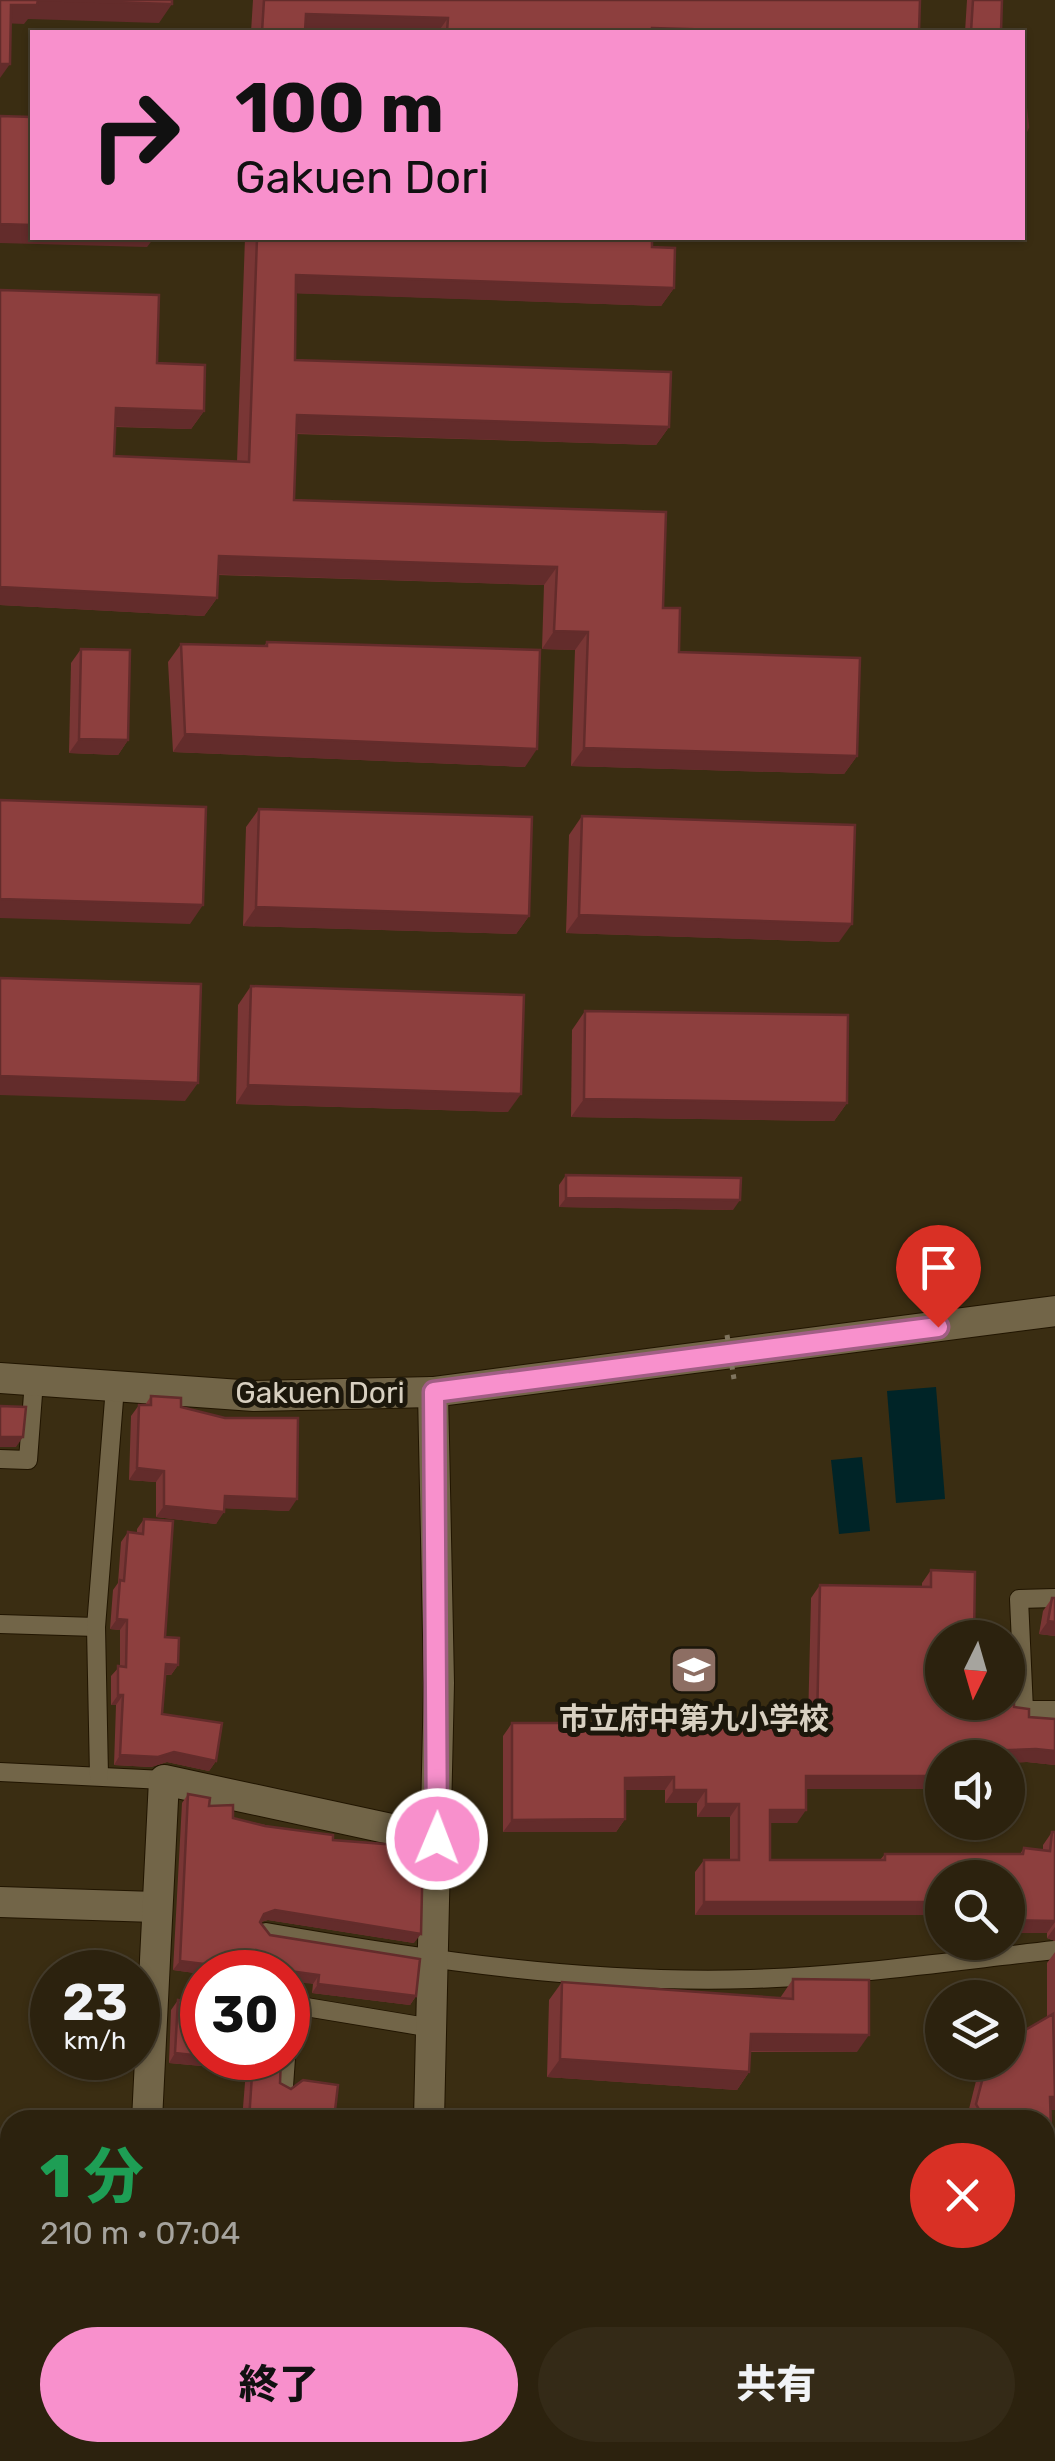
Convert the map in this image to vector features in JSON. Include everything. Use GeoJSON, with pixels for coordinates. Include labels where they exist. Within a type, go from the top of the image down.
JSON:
{"type":"FeatureCollection","features":[{"type":"Feature","properties":{"kind":"street","name":"Gakuen Dori"},"geometry":{"type":"LineString","coordinates":[[0,1378],[286,1397],[434,1392],[1055,1312]]}},
{"type":"Feature","properties":{"kind":"street"},"geometry":{"type":"LineString","coordinates":[[429,2110],[437,1839],[434,1392]]}},
{"type":"Feature","properties":{"kind":"street"},"geometry":{"type":"LineString","coordinates":[[147,2110],[164,1780],[437,1839]]}},
{"type":"Feature","properties":{"kind":"street"},"geometry":{"type":"LineString","coordinates":[[0,1902],[155,1907]]}},
{"type":"Feature","properties":{"kind":"lane"},"geometry":{"type":"LineString","coordinates":[[0,1459],[28,1460],[34,1381]]}},
{"type":"Feature","properties":{"kind":"lane"},"geometry":{"type":"LineString","coordinates":[[98,1776],[96,1628],[115,1387]]}},
{"type":"Feature","properties":{"kind":"lane"},"geometry":{"type":"LineString","coordinates":[[1055,1598],[1019,1599],[1024,1710],[1055,1710]]}},
{"type":"Feature","properties":{"kind":"lane"},"geometry":{"type":"LineString","coordinates":[[0,1624],[96,1628]]}},
{"type":"Feature","properties":{"kind":"lane"},"geometry":{"type":"LineString","coordinates":[[0,1772],[164,1780]]}},
{"type":"Feature","properties":{"kind":"lane"},"geometry":{"type":"LineString","coordinates":[[266,1932],[435,1961],[599,1976],[752,1979],[1055,1950]]}},
{"type":"Feature","properties":{"kind":"lane"},"geometry":{"type":"LineString","coordinates":[[310,2008],[432,2028]]}},
{"type":"Feature","properties":{"kind":"lane"},"geometry":{"type":"LineString","coordinates":[[284,2080],[284,2086]]}},
{"type":"Feature","properties":{"kind":"path"},"geometry":{"type":"LineString","coordinates":[[727,1335],[734,1379]]}},
{"type":"Feature","properties":{"kind":"water"},"geometry":{"type":"Polygon","coordinates":[[[936,1387],[945,1499],[896,1503],[887,1391],[936,1387]]]}},
{"type":"Feature","properties":{"kind":"water"},"geometry":{"type":"Polygon","coordinates":[[[862,1457],[870,1531],[839,1534],[831,1460],[862,1457]]]}},
{"type":"Feature","properties":{"kind":"building"},"geometry":{"type":"Polygon","coordinates":[[[0,0],[38,0],[37,5],[11,5],[10,64],[0,64],[0,0]]]}},
{"type":"Feature","properties":{"kind":"building"},"geometry":{"type":"Polygon","coordinates":[[[38,0],[172,0],[172,4],[38,0]]]}},
{"type":"Feature","properties":{"kind":"building"},"geometry":{"type":"Polygon","coordinates":[[[264,0],[920,0],[919,30],[447,30],[448,18],[306,14],[305,30],[262,30],[264,0]]]}},
{"type":"Feature","properties":{"kind":"building"},"geometry":{"type":"Polygon","coordinates":[[[973,0],[1002,0],[1001,30],[971,30],[973,0]]]}},
{"type":"Feature","properties":{"kind":"building"},"geometry":{"type":"Polygon","coordinates":[[[0,116],[30,117],[30,225],[0,224],[0,116]]]}},
{"type":"Feature","properties":{"kind":"building"},"geometry":{"type":"Polygon","coordinates":[[[257,240],[652,240],[652,247],[675,248],[674,288],[296,275],[295,360],[671,372],[669,427],[297,415],[294,500],[666,512],[663,608],[680,608],[679,652],[860,658],[857,756],[584,748],[588,632],[554,631],[557,567],[219,556],[217,598],[0,587],[0,290],[159,295],[157,363],[205,365],[204,411],[116,408],[114,456],[249,462],[257,240]]]}},
{"type":"Feature","properties":{"kind":"building"},"geometry":{"type":"Polygon","coordinates":[[[267,642],[540,650],[537,749],[185,734],[181,644],[267,646],[267,642]]]}},
{"type":"Feature","properties":{"kind":"building"},"geometry":{"type":"Polygon","coordinates":[[[81,649],[130,650],[128,740],[79,739],[81,649]]]}},
{"type":"Feature","properties":{"kind":"building"},"geometry":{"type":"Polygon","coordinates":[[[0,800],[206,807],[203,905],[0,899],[0,800]]]}},
{"type":"Feature","properties":{"kind":"building"},"geometry":{"type":"Polygon","coordinates":[[[259,809],[532,817],[529,916],[256,907],[259,809]]]}},
{"type":"Feature","properties":{"kind":"building"},"geometry":{"type":"Polygon","coordinates":[[[582,816],[855,825],[852,924],[579,915],[582,816]]]}},
{"type":"Feature","properties":{"kind":"building"},"geometry":{"type":"Polygon","coordinates":[[[0,978],[201,984],[198,1083],[0,1076],[0,978]]]}},
{"type":"Feature","properties":{"kind":"building"},"geometry":{"type":"Polygon","coordinates":[[[251,986],[524,995],[521,1094],[248,1085],[251,986]]]}},
{"type":"Feature","properties":{"kind":"building"},"geometry":{"type":"Polygon","coordinates":[[[585,1011],[848,1015],[847,1103],[584,1099],[585,1011]]]}},
{"type":"Feature","properties":{"kind":"building"},"geometry":{"type":"Polygon","coordinates":[[[566,1175],[741,1178],[740,1200],[566,1198],[566,1175]]]}},
{"type":"Feature","properties":{"kind":"building"},"geometry":{"type":"Polygon","coordinates":[[[151,1396],[181,1398],[181,1407],[225,1418],[298,1418],[297,1499],[225,1496],[224,1512],[164,1506],[164,1471],[137,1468],[139,1405],[151,1405],[151,1396]]]}},
{"type":"Feature","properties":{"kind":"building"},"geometry":{"type":"Polygon","coordinates":[[[0,1406],[26,1407],[23,1437],[0,1437],[0,1406]]]}},
{"type":"Feature","properties":{"kind":"building"},"geometry":{"type":"Polygon","coordinates":[[[144,1519],[173,1521],[165,1637],[179,1638],[178,1665],[166,1664],[162,1714],[222,1723],[216,1761],[174,1752],[158,1757],[120,1755],[123,1695],[118,1695],[118,1666],[126,1667],[127,1620],[117,1619],[120,1580],[124,1581],[128,1532],[143,1534],[144,1519]]]}},
{"type":"Feature","properties":{"kind":"building"},"geometry":{"type":"Polygon","coordinates":[[[931,1570],[975,1572],[974,1620],[925,1620],[925,1720],[1025,1720],[1025,1708],[1029,1709],[1029,1717],[1055,1719],[1055,1751],[1025,1749],[1025,1740],[925,1740],[925,1776],[806,1776],[806,1810],[770,1810],[770,1860],[885,1860],[885,1854],[1023,1854],[1024,1848],[1050,1851],[1055,1832],[1055,1921],[1025,1920],[1025,1860],[925,1860],[925,1902],[704,1902],[704,1860],[739,1860],[739,1804],[706,1804],[706,1790],[674,1790],[674,1777],[625,1778],[625,1819],[512,1820],[512,1723],[817,1723],[820,1585],[931,1587],[931,1570]]]}},
{"type":"Feature","properties":{"kind":"building"},"geometry":{"type":"Polygon","coordinates":[[[1055,1598],[1055,1622],[1048,1621],[1055,1598]]]}},
{"type":"Feature","properties":{"kind":"building"},"geometry":{"type":"Polygon","coordinates":[[[188,1794],[210,1798],[209,1806],[233,1805],[233,1818],[265,1826],[333,1835],[333,1840],[423,1847],[421,1934],[275,1910],[264,1914],[260,1922],[270,1935],[420,1959],[416,1996],[318,1984],[319,1975],[310,1974],[310,1950],[181,1950],[188,1794]]]}},
{"type":"Feature","properties":{"kind":"building"},"geometry":{"type":"Polygon","coordinates":[[[793,1979],[869,1980],[869,2035],[751,2034],[749,2072],[560,2059],[562,1982],[793,1999],[793,1979]]]}},
{"type":"Feature","properties":{"kind":"building"},"geometry":{"type":"Polygon","coordinates":[[[178,2000],[180,2054],[175,2053],[178,2000]]]}},
{"type":"Feature","properties":{"kind":"building"},"geometry":{"type":"Polygon","coordinates":[[[1053,2014],[1055,2097],[1050,2097],[1050,2110],[979,2110],[976,2104],[982,2080],[1025,2080],[1025,2030],[1053,2014]]]}},
{"type":"Feature","properties":{"kind":"building"},"geometry":{"type":"Polygon","coordinates":[[[252,2080],[280,2080],[291,2089],[303,2080],[338,2085],[335,2110],[250,2110],[252,2080]]]}},
{"type":"Feature","properties":{"kind":"place","name":"市立府中第九小学校"},"geometry":{"type":"Point","coordinates":[694,1670]}},
{"type":"Feature","properties":{"kind":"route"},"geometry":{"type":"LineString","coordinates":[[437,1839],[439,1683],[434,1392],[938,1327]]}}]}
